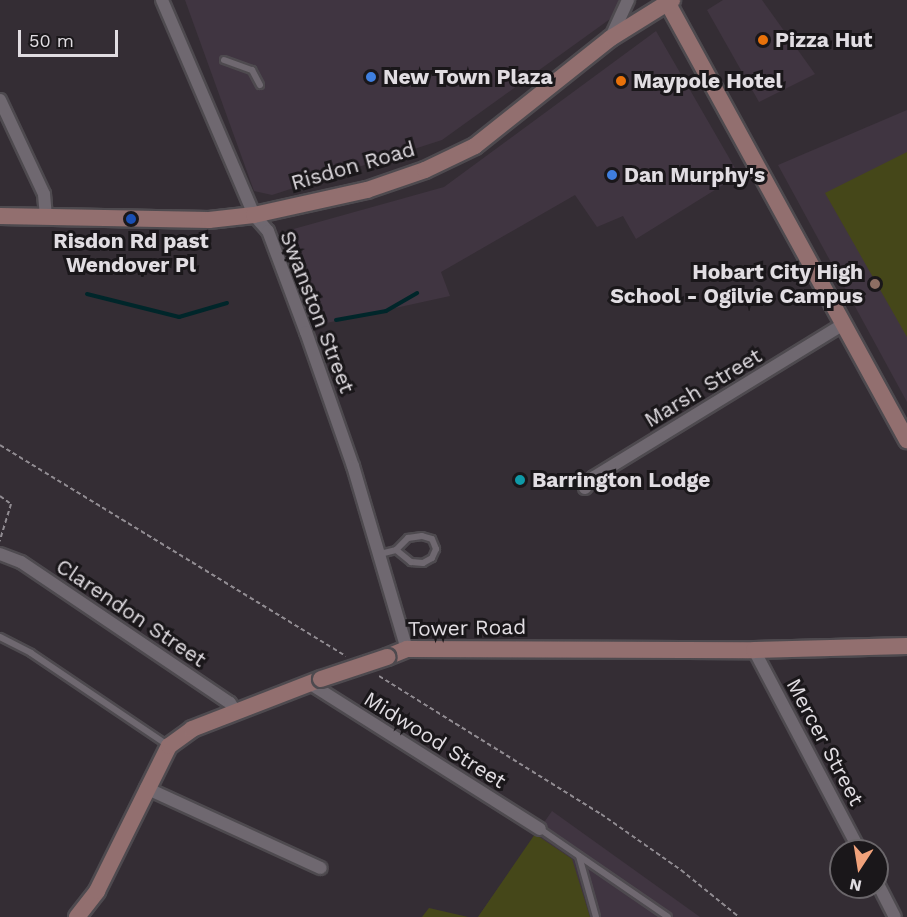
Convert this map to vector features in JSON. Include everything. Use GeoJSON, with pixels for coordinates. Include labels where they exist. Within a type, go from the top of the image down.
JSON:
{"type":"FeatureCollection","features":[{"type":"Feature","properties":{"kind":"street","name":"Swanston Street"},"geometry":{"type":"LineString","coordinates":[[162,0],[254,215],[268,231],[306,332],[380,554],[407,649]]}},
{"type":"Feature","properties":{"kind":"street"},"geometry":{"type":"LineString","coordinates":[[611,38],[628,0]]}},
{"type":"Feature","properties":{"kind":"street","name":"Risdon Road"},"geometry":{"type":"LineString","coordinates":[[0,216],[208,220],[254,215],[367,190],[425,170],[475,146],[611,38],[668,1]]}},
{"type":"Feature","properties":{"kind":"street"},"geometry":{"type":"LineString","coordinates":[[668,1],[907,440]]}},
{"type":"Feature","properties":{"kind":"street"},"geometry":{"type":"LineString","coordinates":[[0,100],[44,194],[46,216]]}},
{"type":"Feature","properties":{"kind":"street","name":"Marsh Street"},"geometry":{"type":"LineString","coordinates":[[585,488],[594,477],[844,324]]}},
{"type":"Feature","properties":{"kind":"street","name":"Clarendon Street"},"geometry":{"type":"LineString","coordinates":[[0,554],[8,555],[41,576],[230,703],[236,712]]}},
{"type":"Feature","properties":{"kind":"street","name":"Tower Road"},"geometry":{"type":"LineString","coordinates":[[77,917],[97,891],[146,788],[169,746],[192,729],[315,681],[407,649],[754,650],[907,646]]}},
{"type":"Feature","properties":{"kind":"street","name":"Mercer Street"},"geometry":{"type":"LineString","coordinates":[[754,650],[854,839]]}},
{"type":"Feature","properties":{"kind":"street","name":"Midwood Street"},"geometry":{"type":"LineString","coordinates":[[315,681],[540,829]]}},
{"type":"Feature","properties":{"kind":"street"},"geometry":{"type":"LineString","coordinates":[[146,788],[321,868]]}},
{"type":"Feature","properties":{"kind":"street"},"geometry":{"type":"LineString","coordinates":[[886,899],[895,917]]}},
{"type":"Feature","properties":{"kind":"lane"},"geometry":{"type":"LineString","coordinates":[[224,60],[252,70],[260,85]]}},
{"type":"Feature","properties":{"kind":"lane"},"geometry":{"type":"LineString","coordinates":[[380,554],[396,550],[408,538],[422,536],[432,539],[436,549],[432,558],[423,563],[411,562],[396,550]]}},
{"type":"Feature","properties":{"kind":"lane"},"geometry":{"type":"LineString","coordinates":[[0,637],[31,653],[169,746]]}},
{"type":"Feature","properties":{"kind":"lane"},"geometry":{"type":"LineString","coordinates":[[540,829],[668,917]]}},
{"type":"Feature","properties":{"kind":"lane"},"geometry":{"type":"LineString","coordinates":[[579,856],[596,917]]}},
{"type":"Feature","properties":{"kind":"path"},"geometry":{"type":"LineString","coordinates":[[0,495],[10,504],[0,541]]}},
{"type":"Feature","properties":{"kind":"shaded area","name":"New Town Plaza"},"geometry":{"type":"Polygon","coordinates":[[[185,0],[621,0],[617,14],[442,140],[272,195],[254,191],[185,0]]]}},
{"type":"Feature","properties":{"kind":"shaded area"},"geometry":{"type":"Polygon","coordinates":[[[723,0],[762,0],[815,74],[759,102],[707,10],[723,0]]]}},
{"type":"Feature","properties":{"kind":"shaded area"},"geometry":{"type":"Polygon","coordinates":[[[656,31],[739,175],[636,239],[623,216],[597,227],[575,195],[441,272],[450,296],[322,324],[290,230],[444,187],[656,31]]]}},
{"type":"Feature","properties":{"kind":"shaded area","name":"Hobart City High School - Ogilvie Campus"},"geometry":{"type":"Polygon","coordinates":[[[907,110],[907,402],[778,165],[907,110]]]}},
{"type":"Feature","properties":{"kind":"shaded area"},"geometry":{"type":"Polygon","coordinates":[[[907,152],[907,337],[825,193],[907,152]]]}},
{"type":"Feature","properties":{"kind":"shaded area"},"geometry":{"type":"Polygon","coordinates":[[[552,811],[700,917],[478,917],[552,811]]]}},
{"type":"Feature","properties":{"kind":"shaded area"},"geometry":{"type":"Polygon","coordinates":[[[535,834],[572,859],[590,917],[478,917],[535,834]]]}},
{"type":"Feature","properties":{"kind":"shaded area"},"geometry":{"type":"Polygon","coordinates":[[[429,908],[468,917],[422,917],[429,908]]]}},
{"type":"Feature","properties":{"kind":"waterway"},"geometry":{"type":"LineString","coordinates":[[336,320],[386,311],[417,293]]}},
{"type":"Feature","properties":{"kind":"waterway"},"geometry":{"type":"LineString","coordinates":[[87,294],[179,317],[227,303]]}},
{"type":"Feature","properties":{"kind":"place","name":"Pizza Hut"},"geometry":{"type":"Point","coordinates":[763,40]}},
{"type":"Feature","properties":{"kind":"place","name":"New Town Plaza"},"geometry":{"type":"Point","coordinates":[371,77]}},
{"type":"Feature","properties":{"kind":"place","name":"Maypole Hotel"},"geometry":{"type":"Point","coordinates":[621,81]}},
{"type":"Feature","properties":{"kind":"place","name":"Dan Murphy's"},"geometry":{"type":"Point","coordinates":[612,175]}},
{"type":"Feature","properties":{"kind":"place","name":"Risdon Rd past Wendover Pl"},"geometry":{"type":"Point","coordinates":[131,219]}},
{"type":"Feature","properties":{"kind":"place","name":"Hobart City High School - Ogilvie Campus"},"geometry":{"type":"Point","coordinates":[875,284]}},
{"type":"Feature","properties":{"kind":"place","name":"Barrington Lodge"},"geometry":{"type":"Point","coordinates":[520,480]}}]}
